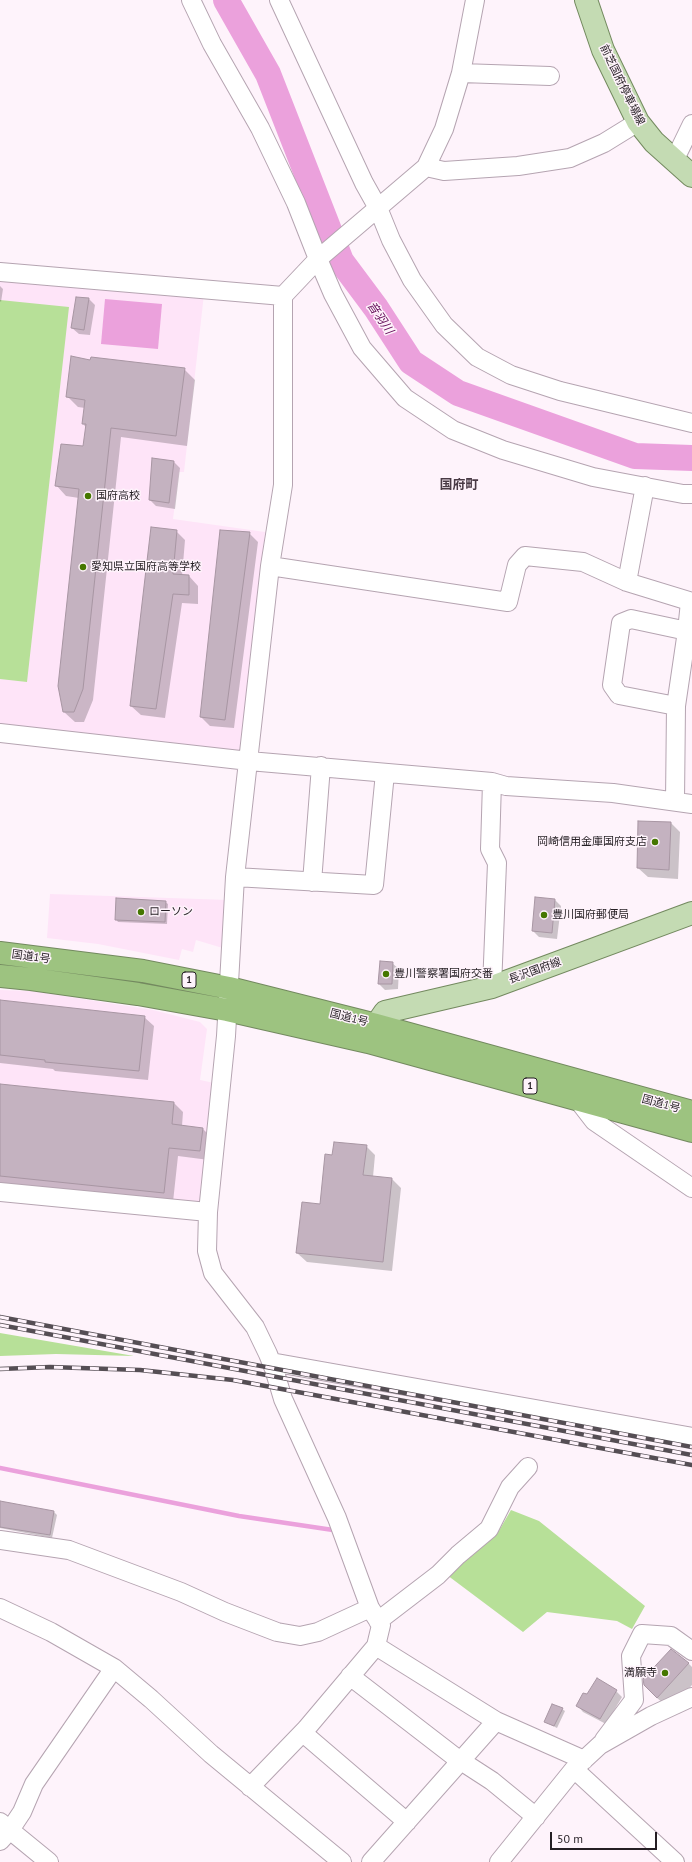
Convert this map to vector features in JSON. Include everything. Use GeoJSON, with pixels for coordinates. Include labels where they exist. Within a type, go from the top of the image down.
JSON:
{"type":"FeatureCollection","features":[{"type":"Feature","properties":{"kind":"highway","name":"国道1号"},"geometry":{"type":"LineString","coordinates":[[0,953],[142,971],[228,988],[578,1099],[692,1131]]}},
{"type":"Feature","properties":{"kind":"highway","name":"国道1号"},"geometry":{"type":"LineString","coordinates":[[0,976],[138,994],[372,1034],[692,1112]]}},
{"type":"Feature","properties":{"kind":"main road","name":"前芝国府停車場線"},"geometry":{"type":"LineString","coordinates":[[586,0],[603,50],[638,122],[654,142],[692,176]]}},
{"type":"Feature","properties":{"kind":"main road","name":"長沢国府線"},"geometry":{"type":"LineString","coordinates":[[372,1034],[385,1012],[492,987],[692,913]]}},
{"type":"Feature","properties":{"kind":"street"},"geometry":{"type":"LineString","coordinates":[[191,0],[212,44],[260,128],[321,256],[333,294],[362,348],[405,398],[453,430],[503,450],[593,477],[683,494],[692,494]]}},
{"type":"Feature","properties":{"kind":"street"},"geometry":{"type":"LineString","coordinates":[[279,0],[364,183],[375,210],[412,280],[444,325],[477,357],[511,374],[560,391],[692,423]]}},
{"type":"Feature","properties":{"kind":"street"},"geometry":{"type":"LineString","coordinates":[[250,1786],[303,1733],[376,1646],[381,1625],[374,1615],[338,1518],[283,1399],[271,1362],[255,1327],[213,1273],[207,1251],[208,1212],[226,1036],[236,877],[270,566],[283,485],[283,296],[321,256],[426,167],[444,129],[461,73],[475,0]]}},
{"type":"Feature","properties":{"kind":"street"},"geometry":{"type":"LineString","coordinates":[[461,73],[550,76]]}},
{"type":"Feature","properties":{"kind":"street"},"geometry":{"type":"LineString","coordinates":[[426,167],[444,171],[518,166],[570,158],[604,143],[638,122]]}},
{"type":"Feature","properties":{"kind":"street"},"geometry":{"type":"LineString","coordinates":[[674,159],[692,124]]}},
{"type":"Feature","properties":{"kind":"street"},"geometry":{"type":"LineString","coordinates":[[0,272],[283,296]]}},
{"type":"Feature","properties":{"kind":"street"},"geometry":{"type":"LineString","coordinates":[[627,582],[645,486]]}},
{"type":"Feature","properties":{"kind":"street"},"geometry":{"type":"LineString","coordinates":[[0,733],[249,761],[321,766],[492,782],[506,786],[613,792],[684,802],[676,706],[691,602],[627,582],[583,562],[525,556],[516,565],[508,602],[270,566]]}},
{"type":"Feature","properties":{"kind":"street"},"geometry":{"type":"LineString","coordinates":[[676,706],[618,695],[612,685],[621,623],[630,619],[687,631]]}},
{"type":"Feature","properties":{"kind":"street"},"geometry":{"type":"LineString","coordinates":[[312,882],[321,766]]}},
{"type":"Feature","properties":{"kind":"street"},"geometry":{"type":"LineString","coordinates":[[236,877],[374,885],[385,773]]}},
{"type":"Feature","properties":{"kind":"street"},"geometry":{"type":"LineString","coordinates":[[492,782],[490,849],[496,863],[492,987]]}},
{"type":"Feature","properties":{"kind":"street"},"geometry":{"type":"LineString","coordinates":[[578,1099],[594,1121],[692,1188]]}},
{"type":"Feature","properties":{"kind":"street"},"geometry":{"type":"LineString","coordinates":[[0,1192],[208,1212]]}},
{"type":"Feature","properties":{"kind":"street"},"geometry":{"type":"LineString","coordinates":[[271,1362],[692,1438]]}},
{"type":"Feature","properties":{"kind":"street"},"geometry":{"type":"LineString","coordinates":[[0,1540],[69,1550],[181,1592],[225,1612],[276,1632],[300,1636],[374,1615],[438,1575],[458,1555],[489,1529],[510,1487],[528,1467]]}},
{"type":"Feature","properties":{"kind":"street"},"geometry":{"type":"LineString","coordinates":[[0,1608],[51,1632],[114,1668],[250,1786],[342,1862]]}},
{"type":"Feature","properties":{"kind":"street"},"geometry":{"type":"LineString","coordinates":[[499,1862],[579,1765],[600,1745],[634,1700],[631,1656],[642,1634],[671,1636],[692,1651]]}},
{"type":"Feature","properties":{"kind":"street"},"geometry":{"type":"LineString","coordinates":[[376,1646],[496,1721],[579,1765],[675,1862]]}},
{"type":"Feature","properties":{"kind":"street"},"geometry":{"type":"LineString","coordinates":[[49,1862],[3,1831],[22,1812],[34,1784],[114,1668]]}},
{"type":"Feature","properties":{"kind":"street"},"geometry":{"type":"LineString","coordinates":[[350,1676],[461,1761],[492,1781],[536,1817]]}},
{"type":"Feature","properties":{"kind":"street"},"geometry":{"type":"LineString","coordinates":[[600,1745],[651,1716],[692,1697]]}},
{"type":"Feature","properties":{"kind":"street"},"geometry":{"type":"LineString","coordinates":[[371,1862],[496,1721]]}},
{"type":"Feature","properties":{"kind":"street"},"geometry":{"type":"LineString","coordinates":[[303,1733],[407,1822]]}},
{"type":"Feature","properties":{"kind":"shaded area","name":"国府高校"},"geometry":{"type":"Polygon","coordinates":[[[0,278],[204,294],[184,472],[179,472],[173,519],[265,532],[242,754],[0,726],[0,278]]]}},
{"type":"Feature","properties":{"kind":"shaded area"},"geometry":{"type":"Polygon","coordinates":[[[105,299],[162,304],[158,349],[101,344],[105,299]]]}},
{"type":"Feature","properties":{"kind":"shaded area"},"geometry":{"type":"Polygon","coordinates":[[[50,894],[229,900],[226,949],[196,940],[193,952],[182,949],[179,960],[98,944],[47,938],[50,894]]]}},
{"type":"Feature","properties":{"kind":"shaded area"},"geometry":{"type":"Polygon","coordinates":[[[0,990],[32,991],[153,1010],[200,1022],[207,1029],[200,1080],[214,1083],[202,1206],[0,1185],[0,990]]]}},
{"type":"Feature","properties":{"kind":"green space"},"geometry":{"type":"Polygon","coordinates":[[[0,300],[69,307],[27,682],[0,679],[0,300]]]}},
{"type":"Feature","properties":{"kind":"green space"},"geometry":{"type":"Polygon","coordinates":[[[0,1333],[134,1356],[56,1354],[0,1356],[0,1333]]]}},
{"type":"Feature","properties":{"kind":"green space"},"geometry":{"type":"Polygon","coordinates":[[[511,1510],[539,1521],[645,1606],[632,1629],[617,1621],[547,1612],[523,1632],[447,1575],[497,1534],[511,1510]]]}},
{"type":"Feature","properties":{"kind":"building"},"geometry":{"type":"Polygon","coordinates":[[[76,297],[89,298],[84,330],[71,328],[76,297]]]}},
{"type":"Feature","properties":{"kind":"building"},"geometry":{"type":"Polygon","coordinates":[[[71,356],[90,360],[91,357],[185,368],[176,436],[111,428],[83,689],[74,712],[63,712],[58,686],[79,489],[55,486],[61,444],[83,446],[86,424],[82,424],[85,400],[66,397],[71,356]]]}},
{"type":"Feature","properties":{"kind":"building"},"geometry":{"type":"Polygon","coordinates":[[[152,458],[174,461],[169,503],[149,500],[152,458]]]}},
{"type":"Feature","properties":{"kind":"building"},"geometry":{"type":"Polygon","coordinates":[[[151,527],[177,530],[173,574],[189,575],[189,595],[173,594],[156,709],[130,706],[151,527]]]}},
{"type":"Feature","properties":{"kind":"building"},"geometry":{"type":"Polygon","coordinates":[[[220,530],[250,532],[225,720],[200,717],[220,530]]]}},
{"type":"Feature","properties":{"kind":"building"},"geometry":{"type":"Polygon","coordinates":[[[638,821],[671,822],[669,870],[637,868],[638,821]]]}},
{"type":"Feature","properties":{"kind":"building"},"geometry":{"type":"Polygon","coordinates":[[[535,897],[555,899],[552,933],[532,931],[535,897]]]}},
{"type":"Feature","properties":{"kind":"building"},"geometry":{"type":"Polygon","coordinates":[[[116,898],[166,901],[165,922],[115,920],[116,898]]]}},
{"type":"Feature","properties":{"kind":"building"},"geometry":{"type":"Polygon","coordinates":[[[380,961],[393,962],[392,984],[378,984],[380,961]]]}},
{"type":"Feature","properties":{"kind":"building"},"geometry":{"type":"Polygon","coordinates":[[[0,1000],[145,1016],[139,1071],[45,1062],[45,1060],[0,1055],[0,1000]]]}},
{"type":"Feature","properties":{"kind":"building"},"geometry":{"type":"Polygon","coordinates":[[[0,1084],[174,1102],[172,1124],[203,1128],[200,1151],[169,1148],[164,1193],[0,1176],[0,1084]]]}},
{"type":"Feature","properties":{"kind":"building"},"geometry":{"type":"Polygon","coordinates":[[[334,1142],[367,1145],[363,1175],[392,1178],[383,1262],[296,1253],[302,1202],[320,1204],[325,1154],[332,1155],[334,1142]]]}},
{"type":"Feature","properties":{"kind":"building"},"geometry":{"type":"Polygon","coordinates":[[[0,1501],[54,1511],[50,1535],[0,1527],[0,1501]]]}},
{"type":"Feature","properties":{"kind":"building","name":"満願寺"},"geometry":{"type":"Polygon","coordinates":[[[671,1649],[689,1663],[657,1698],[644,1685],[643,1679],[671,1649]]]}},
{"type":"Feature","properties":{"kind":"building"},"geometry":{"type":"Polygon","coordinates":[[[597,1678],[617,1690],[600,1719],[576,1706],[583,1693],[587,1694],[597,1678]]]}},
{"type":"Feature","properties":{"kind":"building"},"geometry":{"type":"Polygon","coordinates":[[[552,1704],[563,1708],[554,1726],[544,1722],[552,1704]]]}},
{"type":"Feature","properties":{"kind":"waterway","name":"音羽川"},"geometry":{"type":"LineString","coordinates":[[226,0],[268,74],[341,261],[376,308],[411,362],[458,393],[635,456],[692,458]]}},
{"type":"Feature","properties":{"kind":"waterway"},"geometry":{"type":"LineString","coordinates":[[0,1468],[239,1516],[333,1530]]}},
{"type":"Feature","properties":{"kind":"railway"},"geometry":{"type":"LineString","coordinates":[[0,1317],[692,1447]]}},
{"type":"Feature","properties":{"kind":"railway"},"geometry":{"type":"LineString","coordinates":[[0,1325],[692,1455]]}},
{"type":"Feature","properties":{"kind":"railway"},"geometry":{"type":"LineString","coordinates":[[0,1369],[50,1367],[140,1370],[233,1380],[692,1465]]}},
{"type":"Feature","properties":{"kind":"place","name":"国府高校"},"geometry":{"type":"Point","coordinates":[88,496]}},
{"type":"Feature","properties":{"kind":"place","name":"愛知県立国府高等学校"},"geometry":{"type":"Point","coordinates":[83,567]}},
{"type":"Feature","properties":{"kind":"place","name":"岡崎信用金庫国府支店"},"geometry":{"type":"Point","coordinates":[655,842]}},
{"type":"Feature","properties":{"kind":"place","name":"ローソン"},"geometry":{"type":"Point","coordinates":[141,912]}},
{"type":"Feature","properties":{"kind":"place","name":"豊川国府郵便局"},"geometry":{"type":"Point","coordinates":[544,915]}},
{"type":"Feature","properties":{"kind":"place","name":"豊川警察署国府交番"},"geometry":{"type":"Point","coordinates":[386,974]}},
{"type":"Feature","properties":{"kind":"place","name":"満願寺"},"geometry":{"type":"Point","coordinates":[665,1673]}},
{"type":"Feature","properties":{"kind":"district","name":"国府町"},"geometry":{"type":"Point","coordinates":[459,485]}}]}
